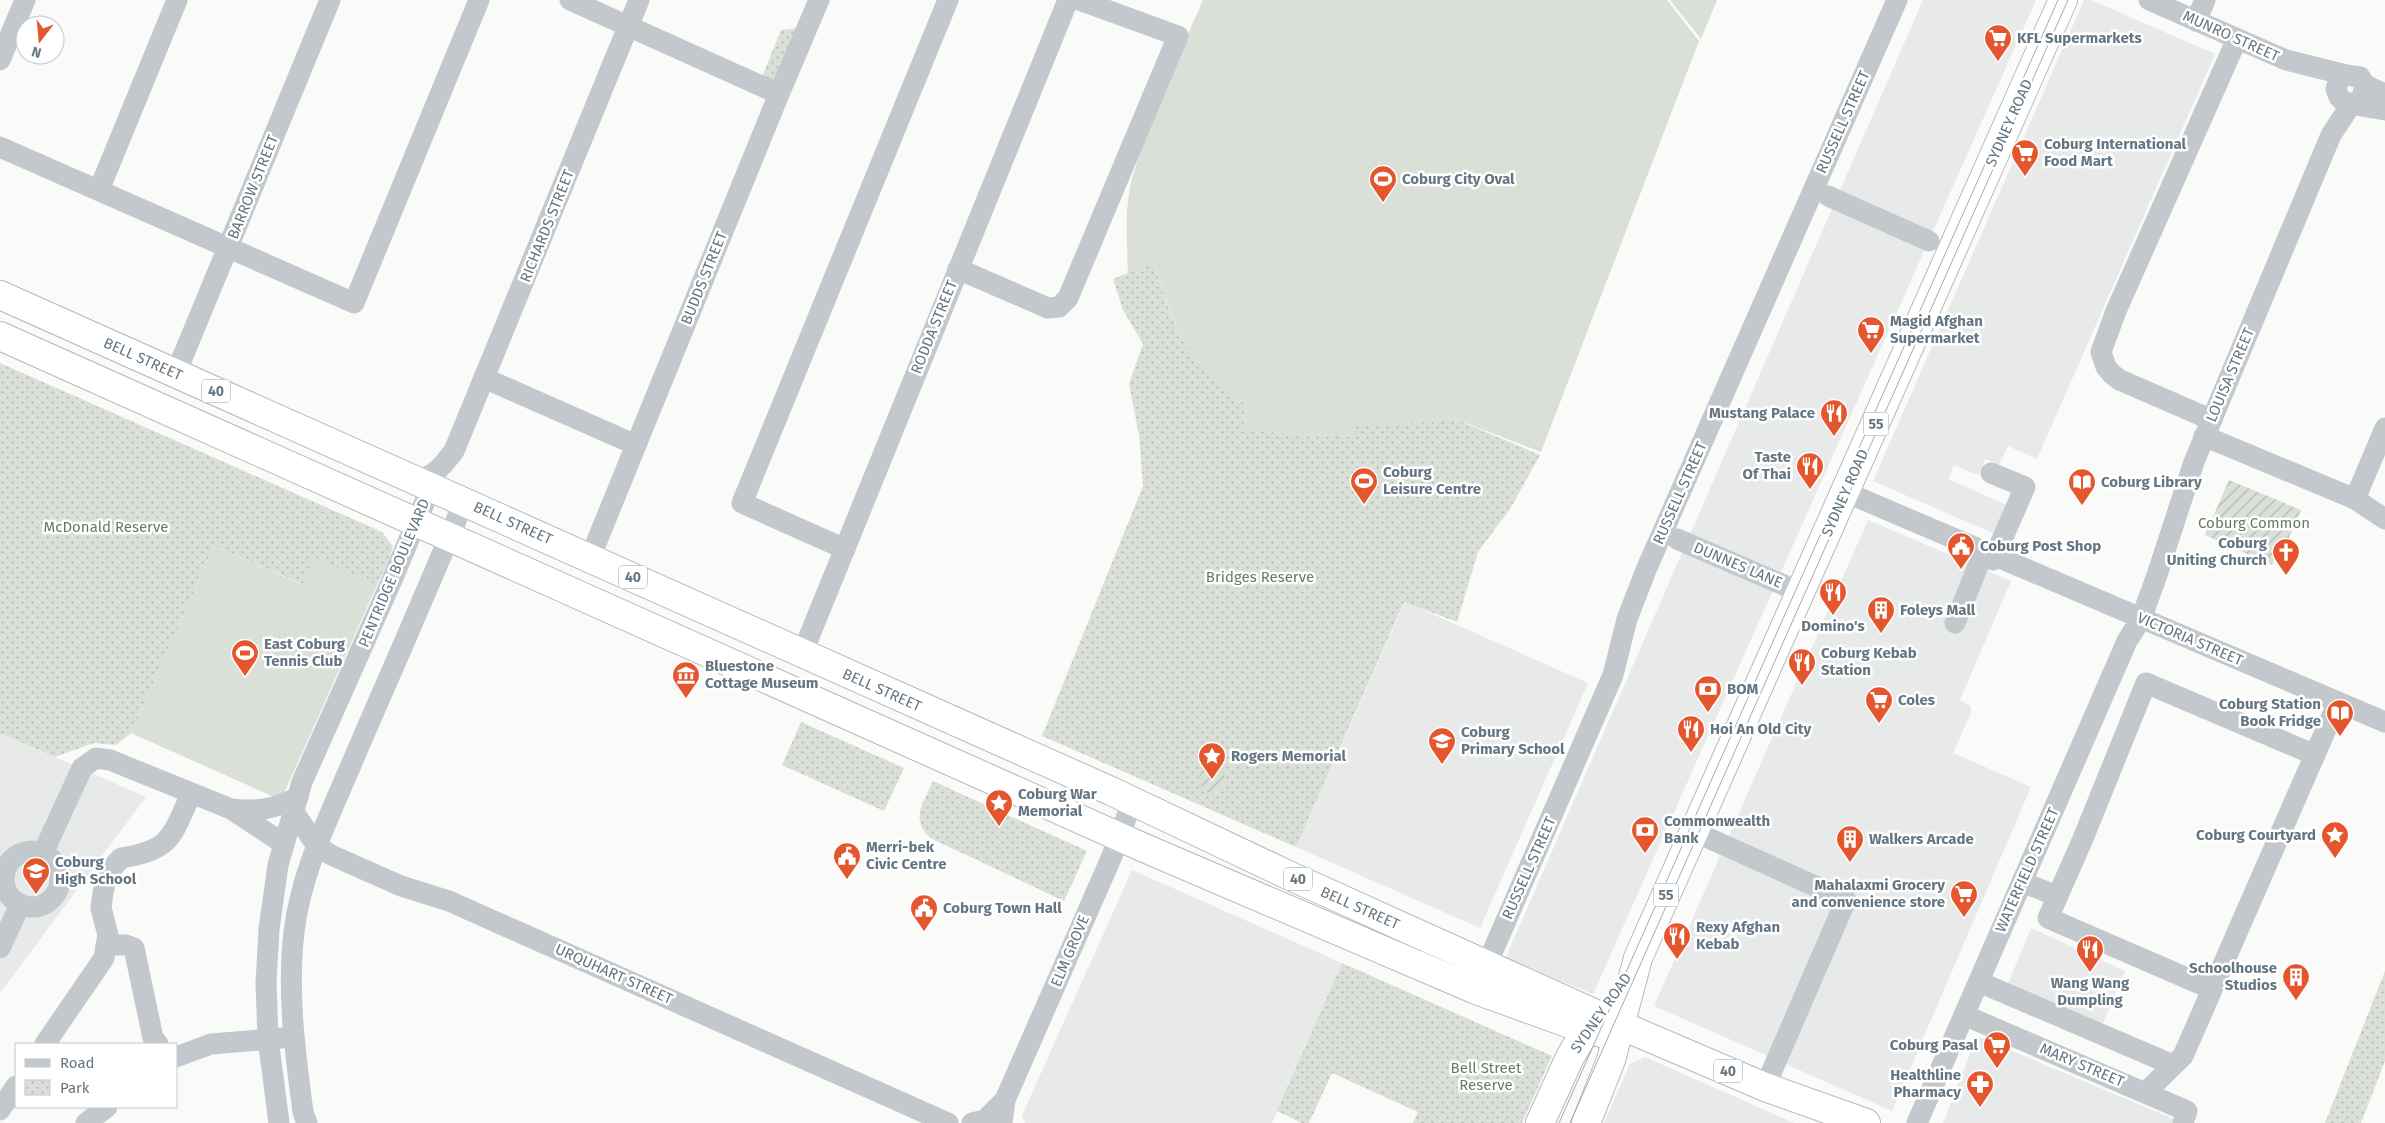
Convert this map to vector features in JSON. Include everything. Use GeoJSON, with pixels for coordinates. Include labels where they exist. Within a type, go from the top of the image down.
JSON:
{"type":"FeatureCollection","features":[{"type":"Feature","properties":{"kind":"highway","name":"SYDNEY ROAD"},"geometry":{"type":"LineString","coordinates":[[1586,1123],[1606,1073],[1638,958],[2063,0]]}},
{"type":"Feature","properties":{"kind":"highway","name":"BELL STREET"},"geometry":{"type":"LineString","coordinates":[[0,295],[442,491],[1132,802],[1486,965],[1591,1021]]}},
{"type":"Feature","properties":{"kind":"highway","name":"BELL STREET"},"geometry":{"type":"LineString","coordinates":[[0,336],[1119,836],[1476,990],[1591,1021],[1681,1052],[1770,1089],[1866,1123]]}},
{"type":"Feature","properties":{"kind":"highway"},"geometry":{"type":"LineString","coordinates":[[1277,903],[1288,875]]}},
{"type":"Feature","properties":{"kind":"highway","name":"SYDNEY ROAD"},"geometry":{"type":"LineString","coordinates":[[1540,1123],[1570,1057],[1591,1021],[1638,958]]}},
{"type":"Feature","properties":{"kind":"highway","name":"BELL STREET"},"geometry":{"type":"LineString","coordinates":[[1770,1089],[1832,1123]]}},
{"type":"Feature","properties":{"kind":"street"},"geometry":{"type":"LineString","coordinates":[[0,60],[25,0]]}},
{"type":"Feature","properties":{"kind":"street"},"geometry":{"type":"LineString","coordinates":[[99,190],[178,0]]}},
{"type":"Feature","properties":{"kind":"street","name":"BARROW STREET"},"geometry":{"type":"LineString","coordinates":[[176,373],[330,0]]}},
{"type":"Feature","properties":{"kind":"street"},"geometry":{"type":"LineString","coordinates":[[0,147],[354,303],[479,0]]}},
{"type":"Feature","properties":{"kind":"street"},"geometry":{"type":"LineString","coordinates":[[570,0],[779,94]]}},
{"type":"Feature","properties":{"kind":"street","name":"RICHARDS STREET"},"geometry":{"type":"LineString","coordinates":[[454,451],[451,479],[442,491],[429,478],[439,470],[454,451],[640,0]]}},
{"type":"Feature","properties":{"kind":"street","name":"BUDDS STREET"},"geometry":{"type":"LineString","coordinates":[[590,558],[819,0]]}},
{"type":"Feature","properties":{"kind":"street"},"geometry":{"type":"LineString","coordinates":[[845,549],[742,503],[948,0]]}},
{"type":"Feature","properties":{"kind":"street","name":"RODDA STREET"},"geometry":{"type":"LineString","coordinates":[[802,654],[1068,0]]}},
{"type":"Feature","properties":{"kind":"street"},"geometry":{"type":"LineString","coordinates":[[958,269],[1048,308],[1059,307],[1068,298],[1178,36],[1079,0]]}},
{"type":"Feature","properties":{"kind":"street","name":"RUSSELL STREET"},"geometry":{"type":"LineString","coordinates":[[1476,990],[1613,675],[1627,619],[1646,570],[1897,0]]}},
{"type":"Feature","properties":{"kind":"street","name":"MUNRO STREET"},"geometry":{"type":"LineString","coordinates":[[2149,0],[2286,60],[2346,94],[2380,93]]}},
{"type":"Feature","properties":{"kind":"street"},"geometry":{"type":"LineString","coordinates":[[2196,21],[2205,0]]}},
{"type":"Feature","properties":{"kind":"street"},"geometry":{"type":"LineString","coordinates":[[2237,39],[2116,312],[2102,352],[2106,367],[2120,380],[2208,428],[2355,499],[2385,519]]}},
{"type":"Feature","properties":{"kind":"street"},"geometry":{"type":"LineString","coordinates":[[2346,94],[2356,75],[2380,93]]}},
{"type":"Feature","properties":{"kind":"street","name":"LOUISA STREET"},"geometry":{"type":"LineString","coordinates":[[2140,619],[2208,428],[2332,135],[2346,94]]}},
{"type":"Feature","properties":{"kind":"street"},"geometry":{"type":"LineString","coordinates":[[1828,196],[1929,242]]}},
{"type":"Feature","properties":{"kind":"street"},"geometry":{"type":"LineString","coordinates":[[484,378],[636,445]]}},
{"type":"Feature","properties":{"kind":"street"},"geometry":{"type":"LineString","coordinates":[[2355,499],[2385,428]]}},
{"type":"Feature","properties":{"kind":"street"},"geometry":{"type":"LineString","coordinates":[[1955,623],[1982,556],[1993,560],[2025,488],[1991,473]]}},
{"type":"Feature","properties":{"kind":"street"},"geometry":{"type":"LineString","coordinates":[[279,1121],[305,1118],[292,1037],[291,984],[294,931],[302,893],[317,846],[449,538],[442,491]]}},
{"type":"Feature","properties":{"kind":"street","name":"PENTRIDGE BOULEVARD"},"geometry":{"type":"LineString","coordinates":[[279,1121],[268,1038],[266,983],[273,891],[284,844],[295,804],[329,719],[416,523],[442,491]]}},
{"type":"Feature","properties":{"kind":"street","name":"VICTORIA STREET"},"geometry":{"type":"LineString","coordinates":[[1845,492],[2385,722]]}},
{"type":"Feature","properties":{"kind":"street","name":"DUNNES LANE"},"geometry":{"type":"LineString","coordinates":[[1676,539],[1800,592]]}},
{"type":"Feature","properties":{"kind":"street","name":"WATERFIELD STREET"},"geometry":{"type":"LineString","coordinates":[[1917,1123],[2089,729],[2128,641],[2140,619]]}},
{"type":"Feature","properties":{"kind":"street"},"geometry":{"type":"LineString","coordinates":[[2212,989],[2048,918],[2082,842],[2146,683],[2315,755]]}},
{"type":"Feature","properties":{"kind":"street"},"geometry":{"type":"LineString","coordinates":[[2146,1092],[2182,1056],[2338,702]]}},
{"type":"Feature","properties":{"kind":"street"},"geometry":{"type":"LineString","coordinates":[[2089,729],[2121,743]]}},
{"type":"Feature","properties":{"kind":"street"},"geometry":{"type":"LineString","coordinates":[[44,853],[82,768],[96,758],[110,760],[231,809],[284,844]]}},
{"type":"Feature","properties":{"kind":"street"},"geometry":{"type":"LineString","coordinates":[[47,1043],[100,967],[104,958],[108,936],[101,908],[107,874],[121,858],[141,855],[156,850],[164,843],[174,831],[191,794]]}},
{"type":"Feature","properties":{"kind":"street","name":"ELM GROVE"},"geometry":{"type":"LineString","coordinates":[[1002,1123],[1005,1100],[1132,802]]}},
{"type":"Feature","properties":{"kind":"street"},"geometry":{"type":"LineString","coordinates":[[231,809],[265,810],[295,804]]}},
{"type":"Feature","properties":{"kind":"street","name":"URQUHART STREET"},"geometry":{"type":"LineString","coordinates":[[295,804],[317,846],[331,856],[372,874],[449,901],[949,1123]]}},
{"type":"Feature","properties":{"kind":"street"},"geometry":{"type":"LineString","coordinates":[[1695,832],[1846,900],[1770,1089]]}},
{"type":"Feature","properties":{"kind":"street"},"geometry":{"type":"LineString","coordinates":[[31,851],[44,853],[58,867],[60,884],[57,892],[44,904],[27,907],[11,898],[4,880],[5,870],[9,861],[17,854],[31,851]]}},
{"type":"Feature","properties":{"kind":"street"},"geometry":{"type":"LineString","coordinates":[[2022,882],[2057,896]]}},
{"type":"Feature","properties":{"kind":"street"},"geometry":{"type":"LineString","coordinates":[[0,948],[20,904]]}},
{"type":"Feature","properties":{"kind":"street"},"geometry":{"type":"LineString","coordinates":[[106,945],[126,945],[134,948],[152,1033],[157,1043]]}},
{"type":"Feature","properties":{"kind":"street"},"geometry":{"type":"LineString","coordinates":[[1978,982],[2173,1065]]}},
{"type":"Feature","properties":{"kind":"street","name":"MARY STREET"},"geometry":{"type":"LineString","coordinates":[[1964,1014],[2187,1111],[2183,1123]]}},
{"type":"Feature","properties":{"kind":"street"},"geometry":{"type":"LineString","coordinates":[[178,1056],[211,1044],[292,1037]]}},
{"type":"Feature","properties":{"kind":"street"},"geometry":{"type":"LineString","coordinates":[[0,1110],[15,1088]]}},
{"type":"Feature","properties":{"kind":"street","name":"ELM GROVE"},"geometry":{"type":"LineString","coordinates":[[972,1123],[985,1120],[1005,1100]]}},
{"type":"Feature","properties":{"kind":"street"},"geometry":{"type":"LineString","coordinates":[[86,1123],[106,1108]]}},
{"type":"Feature","properties":{"kind":"shaded area"},"geometry":{"type":"Polygon","coordinates":[[[1923,0],[2036,0],[1593,994],[1505,959],[1923,0]]]}},
{"type":"Feature","properties":{"kind":"shaded area"},"geometry":{"type":"Polygon","coordinates":[[[2084,0],[2091,0],[2215,54],[2037,459],[2008,446],[1999,465],[1985,459],[1978,475],[1954,465],[1948,479],[2009,506],[1997,535],[1873,481],[2084,0]]]}},
{"type":"Feature","properties":{"kind":"shaded area"},"geometry":{"type":"Polygon","coordinates":[[[1868,520],[2011,581],[1960,700],[1971,706],[1971,713],[1953,753],[2031,787],[1892,1111],[1654,1006],[1868,520]]]}},
{"type":"Feature","properties":{"kind":"shaded area","name":"Coburg Primary School"},"geometry":{"type":"Polygon","coordinates":[[[1405,602],[1588,683],[1480,928],[1296,847],[1405,602]]]}},
{"type":"Feature","properties":{"kind":"shaded area","name":"Coburg High School"},"geometry":{"type":"Polygon","coordinates":[[[0,733],[146,797],[0,993],[0,733]]]}},
{"type":"Feature","properties":{"kind":"shaded area"},"geometry":{"type":"Polygon","coordinates":[[[1132,870],[1342,963],[1272,1123],[1025,1123],[1022,1116],[1132,870]]]}},
{"type":"Feature","properties":{"kind":"shaded area"},"geometry":{"type":"Polygon","coordinates":[[[2031,928],[2125,971],[2102,1026],[2007,986],[2031,928]]]}},
{"type":"Feature","properties":{"kind":"shaded area"},"geometry":{"type":"Polygon","coordinates":[[[1977,1036],[2176,1120],[2175,1123],[1943,1123],[1977,1036]]]}},
{"type":"Feature","properties":{"kind":"shaded area"},"geometry":{"type":"Polygon","coordinates":[[[1645,1057],[1794,1123],[1604,1123],[1630,1064],[1645,1057]]]}},
{"type":"Feature","properties":{"kind":"green space","name":"Coburg City Oval"},"geometry":{"type":"Polygon","coordinates":[[[1203,0],[1667,0],[1699,41],[1541,452],[1453,418],[1392,425],[1356,425],[1356,437],[1246,431],[1245,404],[1222,386],[1189,350],[1173,319],[1154,263],[1128,274],[1127,214],[1132,179],[1155,110],[1203,0]]]}},
{"type":"Feature","properties":{"kind":"green space"},"geometry":{"type":"Polygon","coordinates":[[[1670,0],[1717,0],[1701,39],[1670,0]]]}},
{"type":"Feature","properties":{"kind":"green space"},"geometry":{"type":"Polygon","coordinates":[[[797,28],[776,83],[762,77],[781,30],[797,28]]]}},
{"type":"Feature","properties":{"kind":"green space","name":"Bridges Reserve"},"geometry":{"type":"Polygon","coordinates":[[[1154,263],[1173,319],[1189,350],[1208,372],[1245,404],[1246,431],[1356,437],[1356,425],[1392,425],[1453,418],[1540,455],[1510,509],[1478,552],[1457,622],[1404,602],[1296,847],[1042,736],[1143,486],[1139,435],[1129,384],[1143,344],[1123,310],[1113,279],[1154,263]]]}},
{"type":"Feature","properties":{"kind":"green space","name":"McDonald Reserve"},"geometry":{"type":"Polygon","coordinates":[[[0,363],[382,532],[393,546],[389,560],[377,585],[314,557],[302,584],[214,546],[131,733],[116,745],[94,743],[55,757],[0,733],[0,363]]]}},
{"type":"Feature","properties":{"kind":"green space","name":"Coburg Common"},"geometry":{"type":"Polygon","coordinates":[[[2229,480],[2301,510],[2288,540],[2290,541],[2286,550],[2279,548],[2272,565],[2205,535],[2229,480]]]}},
{"type":"Feature","properties":{"kind":"green space","name":"East Coburg Tennis Club"},"geometry":{"type":"Polygon","coordinates":[[[214,546],[301,584],[314,556],[377,585],[281,800],[131,733],[214,546]]]}},
{"type":"Feature","properties":{"kind":"green space"},"geometry":{"type":"Polygon","coordinates":[[[801,722],[904,768],[884,811],[782,765],[801,722]]]}},
{"type":"Feature","properties":{"kind":"green space"},"geometry":{"type":"Polygon","coordinates":[[[1212,767],[1221,771],[1225,780],[1221,789],[1212,793],[1203,789],[1199,780],[1203,771],[1212,767]]]}},
{"type":"Feature","properties":{"kind":"green space"},"geometry":{"type":"Polygon","coordinates":[[[933,781],[1087,851],[1064,901],[930,838],[921,824],[920,811],[933,781]]]}},
{"type":"Feature","properties":{"kind":"green space","name":"Bell Street Reserve"},"geometry":{"type":"Polygon","coordinates":[[[1342,963],[1552,1056],[1522,1123],[1413,1123],[1418,1112],[1332,1073],[1309,1123],[1302,1123],[1277,1111],[1342,963]]]}},
{"type":"Feature","properties":{"kind":"green space"},"geometry":{"type":"Polygon","coordinates":[[[2385,971],[2385,1061],[2361,1123],[2325,1123],[2385,971]]]}},
{"type":"Feature","properties":{"kind":"tram line"},"geometry":{"type":"LineString","coordinates":[[1559,1123],[2058,0]]}},
{"type":"Feature","properties":{"kind":"tram line"},"geometry":{"type":"LineString","coordinates":[[1570,1123],[2068,0]]}},
{"type":"Feature","properties":{"kind":"place","name":"KFL Supermarkets"},"geometry":{"type":"Point","coordinates":[1998,62]}},
{"type":"Feature","properties":{"kind":"place","name":"Coburg International Food Mart"},"geometry":{"type":"Point","coordinates":[2025,177]}},
{"type":"Feature","properties":{"kind":"place","name":"Coburg City Oval"},"geometry":{"type":"Point","coordinates":[1383,203]}},
{"type":"Feature","properties":{"kind":"place","name":"Magid Afghan Supermarket"},"geometry":{"type":"Point","coordinates":[1871,354]}},
{"type":"Feature","properties":{"kind":"place","name":"Mustang Palace"},"geometry":{"type":"Point","coordinates":[1834,437]}},
{"type":"Feature","properties":{"kind":"place","name":"Taste Of Thai"},"geometry":{"type":"Point","coordinates":[1810,490]}},
{"type":"Feature","properties":{"kind":"place","name":"Coburg Leisure Centre"},"geometry":{"type":"Point","coordinates":[1364,505]}},
{"type":"Feature","properties":{"kind":"place","name":"Coburg Library"},"geometry":{"type":"Point","coordinates":[2082,506]}},
{"type":"Feature","properties":{"kind":"place","name":"Coburg Post Shop"},"geometry":{"type":"Point","coordinates":[1961,570]}},
{"type":"Feature","properties":{"kind":"place","name":"Coburg Uniting Church"},"geometry":{"type":"Point","coordinates":[2286,576]}},
{"type":"Feature","properties":{"kind":"place","name":"Domino's"},"geometry":{"type":"Point","coordinates":[1833,616]}},
{"type":"Feature","properties":{"kind":"place","name":"Foleys Mall"},"geometry":{"type":"Point","coordinates":[1881,634]}},
{"type":"Feature","properties":{"kind":"place","name":"East Coburg Tennis Club"},"geometry":{"type":"Point","coordinates":[245,677]}},
{"type":"Feature","properties":{"kind":"place","name":"Coburg Kebab Station"},"geometry":{"type":"Point","coordinates":[1802,686]}},
{"type":"Feature","properties":{"kind":"place","name":"Bluestone Cottage Museum"},"geometry":{"type":"Point","coordinates":[686,699]}},
{"type":"Feature","properties":{"kind":"place","name":"BOM"},"geometry":{"type":"Point","coordinates":[1708,713]}},
{"type":"Feature","properties":{"kind":"place","name":"Coles"},"geometry":{"type":"Point","coordinates":[1879,724]}},
{"type":"Feature","properties":{"kind":"place","name":"Coburg Station Book Fridge"},"geometry":{"type":"Point","coordinates":[2340,737]}},
{"type":"Feature","properties":{"kind":"place","name":"Hoi An Old City"},"geometry":{"type":"Point","coordinates":[1691,753]}},
{"type":"Feature","properties":{"kind":"place","name":"Coburg Primary School"},"geometry":{"type":"Point","coordinates":[1442,765]}},
{"type":"Feature","properties":{"kind":"place","name":"Rogers Memorial"},"geometry":{"type":"Point","coordinates":[1212,780]}},
{"type":"Feature","properties":{"kind":"place","name":"Coburg War Memorial"},"geometry":{"type":"Point","coordinates":[999,827]}},
{"type":"Feature","properties":{"kind":"place","name":"Commonwealth Bank"},"geometry":{"type":"Point","coordinates":[1645,854]}},
{"type":"Feature","properties":{"kind":"place","name":"Coburg Courtyard"},"geometry":{"type":"Point","coordinates":[2335,859]}},
{"type":"Feature","properties":{"kind":"place","name":"Walkers Arcade"},"geometry":{"type":"Point","coordinates":[1850,863]}},
{"type":"Feature","properties":{"kind":"place","name":"Merri-bek Civic Centre"},"geometry":{"type":"Point","coordinates":[847,880]}},
{"type":"Feature","properties":{"kind":"place","name":"Coburg High School"},"geometry":{"type":"Point","coordinates":[36,895]}},
{"type":"Feature","properties":{"kind":"place","name":"Mahalaxmi Grocery and convenience store"},"geometry":{"type":"Point","coordinates":[1964,918]}},
{"type":"Feature","properties":{"kind":"place","name":"Coburg Town Hall"},"geometry":{"type":"Point","coordinates":[924,932]}},
{"type":"Feature","properties":{"kind":"place","name":"Rexy Afghan Kebab"},"geometry":{"type":"Point","coordinates":[1677,960]}},
{"type":"Feature","properties":{"kind":"place","name":"Wang Wang Dumpling"},"geometry":{"type":"Point","coordinates":[2090,973]}},
{"type":"Feature","properties":{"kind":"place","name":"Schoolhouse Studios"},"geometry":{"type":"Point","coordinates":[2296,1001]}},
{"type":"Feature","properties":{"kind":"place","name":"Coburg Pasal"},"geometry":{"type":"Point","coordinates":[1997,1069]}},
{"type":"Feature","properties":{"kind":"place","name":"Healthline Pharmacy"},"geometry":{"type":"Point","coordinates":[1980,1108]}}]}
